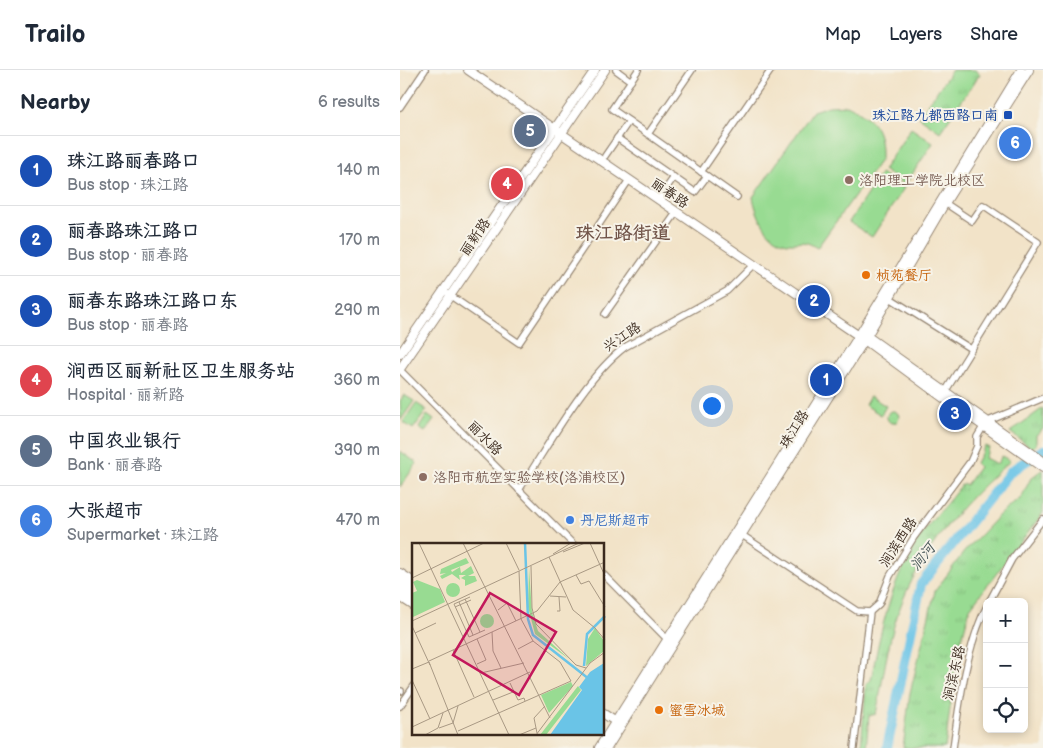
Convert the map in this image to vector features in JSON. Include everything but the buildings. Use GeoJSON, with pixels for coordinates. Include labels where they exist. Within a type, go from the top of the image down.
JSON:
{"type":"FeatureCollection","features":[{"type":"Feature","properties":{"kind":"main road","name":"丽春路"},"geometry":{"type":"LineString","coordinates":[[468,70],[753,265],[945,392],[1043,468]]}},
{"type":"Feature","properties":{"kind":"main road","name":"丽新路"},"geometry":{"type":"LineString","coordinates":[[558,132],[595,70]]}},
{"type":"Feature","properties":{"kind":"main road","name":"丽新路"},"geometry":{"type":"LineString","coordinates":[[400,354],[447,293],[558,132],[605,70]]}},
{"type":"Feature","properties":{"kind":"main road","name":"珠江路"},"geometry":{"type":"LineString","coordinates":[[670,642],[742,535],[863,338],[1021,70]]}},
{"type":"Feature","properties":{"kind":"main road","name":"珠江路"},"geometry":{"type":"LineString","coordinates":[[599,748],[610,730],[619,724],[890,298],[945,203],[1029,70]]}},
{"type":"Feature","properties":{"kind":"main road","name":"丽新路"},"geometry":{"type":"LineString","coordinates":[[400,370],[447,293]]}},
{"type":"Feature","properties":{"kind":"main road","name":"丽春路"},"geometry":{"type":"LineString","coordinates":[[863,338],[985,424],[1043,461]]}},
{"type":"Feature","properties":{"kind":"main road"},"geometry":{"type":"LineString","coordinates":[[400,573],[412,581]]}},
{"type":"Feature","properties":{"kind":"main road"},"geometry":{"type":"LineString","coordinates":[[400,579],[412,587]]}},
{"type":"Feature","properties":{"kind":"main road"},"geometry":{"type":"LineString","coordinates":[[400,588],[412,597]]}},
{"type":"Feature","properties":{"kind":"main road"},"geometry":{"type":"LineString","coordinates":[[400,597],[412,605]]}},
{"type":"Feature","properties":{"kind":"main road"},"geometry":{"type":"LineString","coordinates":[[605,715],[619,724]]}},
{"type":"Feature","properties":{"kind":"main road","name":"珠江路"},"geometry":{"type":"LineString","coordinates":[[607,748],[610,730]]}},
{"type":"Feature","properties":{"kind":"street"},"geometry":{"type":"LineString","coordinates":[[400,107],[425,70]]}},
{"type":"Feature","properties":{"kind":"street"},"geometry":{"type":"LineString","coordinates":[[616,70],[631,81]]}},
{"type":"Feature","properties":{"kind":"street"},"geometry":{"type":"LineString","coordinates":[[638,70],[612,108],[737,197]]}},
{"type":"Feature","properties":{"kind":"street"},"geometry":{"type":"LineString","coordinates":[[648,134],[692,70]]}},
{"type":"Feature","properties":{"kind":"street"},"geometry":{"type":"LineString","coordinates":[[617,138],[695,192],[704,174],[770,70]]}},
{"type":"Feature","properties":{"kind":"street"},"geometry":{"type":"LineString","coordinates":[[605,156],[630,121]]}},
{"type":"Feature","properties":{"kind":"street"},"geometry":{"type":"LineString","coordinates":[[658,200],[674,177]]}},
{"type":"Feature","properties":{"kind":"street"},"geometry":{"type":"LineString","coordinates":[[447,293],[519,343],[629,180]]}},
{"type":"Feature","properties":{"kind":"street"},"geometry":{"type":"LineString","coordinates":[[945,203],[972,221],[983,205],[1038,242],[945,392]]}},
{"type":"Feature","properties":{"kind":"street"},"geometry":{"type":"LineString","coordinates":[[605,314],[676,213]]}},
{"type":"Feature","properties":{"kind":"street","name":"兴江路"},"geometry":{"type":"LineString","coordinates":[[519,490],[592,380],[612,357],[625,347],[727,291],[753,265]]}},
{"type":"Feature","properties":{"kind":"street"},"geometry":{"type":"LineString","coordinates":[[890,298],[972,350]]}},
{"type":"Feature","properties":{"kind":"street","name":"丽水路"},"geometry":{"type":"LineString","coordinates":[[400,370],[572,543]]}},
{"type":"Feature","properties":{"kind":"street"},"geometry":{"type":"LineString","coordinates":[[985,424],[1043,398]]}},
{"type":"Feature","properties":{"kind":"street","name":"涧滨西路"},"geometry":{"type":"LineString","coordinates":[[854,748],[870,612],[879,604],[890,576],[914,537],[970,462],[975,453],[977,437],[985,424]]}},
{"type":"Feature","properties":{"kind":"street"},"geometry":{"type":"LineString","coordinates":[[991,598],[1012,559],[1043,519]]}},
{"type":"Feature","properties":{"kind":"street"},"geometry":{"type":"LineString","coordinates":[[742,535],[857,611],[870,612]]}},
{"type":"Feature","properties":{"kind":"street"},"geometry":{"type":"LineString","coordinates":[[605,576],[670,642]]}},
{"type":"Feature","properties":{"kind":"street","name":"涧滨东路"},"geometry":{"type":"LineString","coordinates":[[953,748],[967,668],[983,613]]}},
{"type":"Feature","properties":{"kind":"street"},"geometry":{"type":"LineString","coordinates":[[400,706],[412,689]]}},
{"type":"Feature","properties":{"kind":"green space"},"geometry":{"type":"Polygon","coordinates":[[[952,70],[975,70],[980,74],[940,132],[919,117],[952,70]]]}},
{"type":"Feature","properties":{"kind":"green space"},"geometry":{"type":"Polygon","coordinates":[[[847,105],[874,125],[880,139],[881,159],[817,248],[803,242],[783,242],[772,235],[763,224],[753,197],[813,111],[829,106],[847,105]]]}},
{"type":"Feature","properties":{"kind":"green space"},"geometry":{"type":"Polygon","coordinates":[[[911,128],[933,143],[905,185],[883,170],[911,128]]]}},
{"type":"Feature","properties":{"kind":"green space"},"geometry":{"type":"Polygon","coordinates":[[[881,173],[904,188],[872,237],[849,222],[881,173]]]}},
{"type":"Feature","properties":{"kind":"green space"},"geometry":{"type":"Polygon","coordinates":[[[404,395],[414,401],[401,420],[400,401],[404,395]]]}},
{"type":"Feature","properties":{"kind":"green space"},"geometry":{"type":"Polygon","coordinates":[[[870,396],[886,406],[881,415],[865,405],[870,396]]]}},
{"type":"Feature","properties":{"kind":"green space"},"geometry":{"type":"Polygon","coordinates":[[[416,403],[427,410],[413,429],[403,422],[416,403]]]}},
{"type":"Feature","properties":{"kind":"green space"},"geometry":{"type":"Polygon","coordinates":[[[1043,408],[1043,429],[1036,435],[1036,445],[1031,448],[1010,432],[1043,408]]]}},
{"type":"Feature","properties":{"kind":"green space"},"geometry":{"type":"Polygon","coordinates":[[[891,411],[895,411],[899,417],[895,423],[891,423],[887,419],[887,415],[891,411]]]}},
{"type":"Feature","properties":{"kind":"green space"},"geometry":{"type":"Polygon","coordinates":[[[427,415],[434,420],[425,432],[419,428],[427,415]]]}},
{"type":"Feature","properties":{"kind":"green space"},"geometry":{"type":"Polygon","coordinates":[[[985,446],[989,448],[985,458],[997,464],[1002,456],[1010,461],[975,494],[944,530],[930,549],[907,590],[894,625],[876,714],[869,716],[866,748],[861,748],[866,685],[871,680],[878,644],[894,590],[918,540],[963,483],[966,485],[979,467],[976,463],[985,446]]]}},
{"type":"Feature","properties":{"kind":"green space"},"geometry":{"type":"Polygon","coordinates":[[[400,451],[417,463],[400,487],[400,451]]]}},
{"type":"Feature","properties":{"kind":"green space"},"geometry":{"type":"Polygon","coordinates":[[[1043,469],[1043,513],[970,608],[956,661],[945,748],[903,748],[910,693],[935,591],[964,552],[1000,514],[1021,498],[1031,478],[1043,469]]]}},
{"type":"Feature","properties":{"kind":"waterway","name":"涧河"},"geometry":{"type":"LineString","coordinates":[[887,748],[921,584],[1011,471],[1043,450]]}},
{"type":"Feature","properties":{"kind":"place","name":"珠江路九都西路口南"},"geometry":{"type":"Point","coordinates":[1008,115]}},
{"type":"Feature","properties":{"kind":"place","name":"中国农业银行"},"geometry":{"type":"Point","coordinates":[530,131]}},
{"type":"Feature","properties":{"kind":"place","name":"大张超市"},"geometry":{"type":"Point","coordinates":[1015,143]}},
{"type":"Feature","properties":{"kind":"place","name":"洛阳理工学院北校区"},"geometry":{"type":"Point","coordinates":[849,180]}},
{"type":"Feature","properties":{"kind":"place","name":"涧西区丽新社区卫生服务站"},"geometry":{"type":"Point","coordinates":[507,184]}},
{"type":"Feature","properties":{"kind":"place","name":"桢苑餐厅"},"geometry":{"type":"Point","coordinates":[866,275]}},
{"type":"Feature","properties":{"kind":"place","name":"丽春路珠江路口"},"geometry":{"type":"Point","coordinates":[814,301]}},
{"type":"Feature","properties":{"kind":"place","name":"珠江路丽春路口"},"geometry":{"type":"Point","coordinates":[826,380]}},
{"type":"Feature","properties":{"kind":"place","name":"丽春东路珠江路口东"},"geometry":{"type":"Point","coordinates":[955,414]}},
{"type":"Feature","properties":{"kind":"place","name":"洛阳市航空实验学校(洛浦校区)"},"geometry":{"type":"Point","coordinates":[423,477]}},
{"type":"Feature","properties":{"kind":"place","name":"丹尼斯超市"},"geometry":{"type":"Point","coordinates":[570,520]}},
{"type":"Feature","properties":{"kind":"place","name":"蜜雪冰城"},"geometry":{"type":"Point","coordinates":[659,710]}},
{"type":"Feature","properties":{"kind":"district","name":"珠江路街道"},"geometry":{"type":"Point","coordinates":[623,233]}}]}
